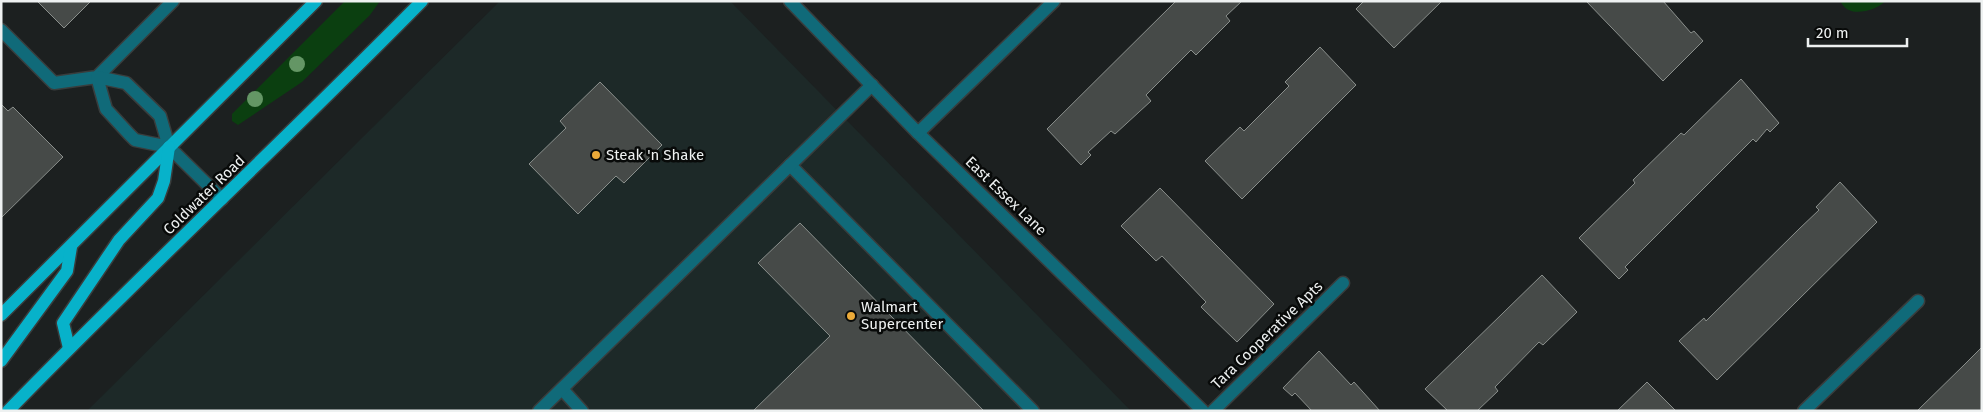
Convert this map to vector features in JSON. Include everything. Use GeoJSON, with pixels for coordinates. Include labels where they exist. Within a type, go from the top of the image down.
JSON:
{"type":"FeatureCollection","features":[{"type":"Feature","properties":{"kind":"main road"},"geometry":{"type":"LineString","coordinates":[[1,315],[316,1]]}},
{"type":"Feature","properties":{"kind":"main road","name":"Coldwater Road"},"geometry":{"type":"LineString","coordinates":[[8,411],[69,348],[342,83],[417,4]]}},
{"type":"Feature","properties":{"kind":"main road"},"geometry":{"type":"LineString","coordinates":[[69,348],[62,323],[119,240],[158,198],[164,182],[169,147]]}},
{"type":"Feature","properties":{"kind":"main road"},"geometry":{"type":"LineString","coordinates":[[1,361],[67,271],[71,247]]}},
{"type":"Feature","properties":{"kind":"street"},"geometry":{"type":"LineString","coordinates":[[97,77],[172,1]]}},
{"type":"Feature","properties":{"kind":"street","name":"East Essex Lane"},"geometry":{"type":"LineString","coordinates":[[790,1],[918,133],[1203,411]]}},
{"type":"Feature","properties":{"kind":"street"},"geometry":{"type":"LineString","coordinates":[[918,133],[1054,1]]}},
{"type":"Feature","properties":{"kind":"street"},"geometry":{"type":"LineString","coordinates":[[1,30],[54,83],[97,77],[126,83],[160,116],[169,147],[222,199]]}},
{"type":"Feature","properties":{"kind":"street"},"geometry":{"type":"LineString","coordinates":[[97,77],[106,109],[135,140],[169,147]]}},
{"type":"Feature","properties":{"kind":"street"},"geometry":{"type":"LineString","coordinates":[[539,411],[872,84]]}},
{"type":"Feature","properties":{"kind":"street"},"geometry":{"type":"LineString","coordinates":[[790,165],[1032,411]]}},
{"type":"Feature","properties":{"kind":"street","name":"Tara Cooperative Apts"},"geometry":{"type":"LineString","coordinates":[[1213,411],[1343,283]]}},
{"type":"Feature","properties":{"kind":"street"},"geometry":{"type":"LineString","coordinates":[[1804,411],[1918,301]]}},
{"type":"Feature","properties":{"kind":"street"},"geometry":{"type":"LineString","coordinates":[[562,389],[582,411]]}},
{"type":"Feature","properties":{"kind":"shaded area"},"geometry":{"type":"Polygon","coordinates":[[[500,1],[730,1],[1131,411],[87,411],[500,1]]]}},
{"type":"Feature","properties":{"kind":"green space"},"geometry":{"type":"Polygon","coordinates":[[[345,1],[380,1],[370,15],[302,82],[238,125],[232,121],[232,114],[345,1]]]}},
{"type":"Feature","properties":{"kind":"green space"},"geometry":{"type":"Polygon","coordinates":[[[1840,1],[1885,1],[1873,9],[1858,12],[1848,9],[1840,1]]]}},
{"type":"Feature","properties":{"kind":"building"},"geometry":{"type":"Polygon","coordinates":[[[37,1],[91,1],[64,28],[37,1]]]}},
{"type":"Feature","properties":{"kind":"building"},"geometry":{"type":"Polygon","coordinates":[[[1176,1],[1242,1],[1226,16],[1230,21],[1196,55],[1191,50],[1146,95],[1151,101],[1115,134],[1111,131],[1088,152],[1091,155],[1081,165],[1047,129],[1176,1]]]}},
{"type":"Feature","properties":{"kind":"building"},"geometry":{"type":"Polygon","coordinates":[[[1364,1],[1442,1],[1394,48],[1356,9],[1364,1]]]}},
{"type":"Feature","properties":{"kind":"building"},"geometry":{"type":"Polygon","coordinates":[[[1586,1],[1663,1],[1691,33],[1694,31],[1703,41],[1663,81],[1586,1]]]}},
{"type":"Feature","properties":{"kind":"building"},"geometry":{"type":"Polygon","coordinates":[[[1320,47],[1356,85],[1242,199],[1205,161],[1240,127],[1244,131],[1289,86],[1285,82],[1320,47]]]}},
{"type":"Feature","properties":{"kind":"building"},"geometry":{"type":"Polygon","coordinates":[[[1741,79],[1779,123],[1770,132],[1767,129],[1756,142],[1753,139],[1625,267],[1628,270],[1619,279],[1579,238],[1635,183],[1633,180],[1681,133],[1684,135],[1741,79]]]}},
{"type":"Feature","properties":{"kind":"building","name":"Steak 'n Shake"},"geometry":{"type":"Polygon","coordinates":[[[600,82],[662,145],[624,183],[616,176],[578,214],[529,164],[566,128],[560,121],[600,82]]]}},
{"type":"Feature","properties":{"kind":"building"},"geometry":{"type":"Polygon","coordinates":[[[1,104],[8,111],[13,107],[63,157],[1,218],[1,104]]]}},
{"type":"Feature","properties":{"kind":"building"},"geometry":{"type":"Polygon","coordinates":[[[1840,182],[1877,222],[1717,380],[1679,341],[1704,318],[1706,321],[1819,210],[1816,207],[1840,182]]]}},
{"type":"Feature","properties":{"kind":"building"},"geometry":{"type":"Polygon","coordinates":[[[1160,188],[1274,304],[1237,342],[1201,307],[1206,302],[1162,256],[1156,261],[1121,226],[1160,188]]]}},
{"type":"Feature","properties":{"kind":"building","name":"Walmart Supercenter"},"geometry":{"type":"Polygon","coordinates":[[[800,223],[984,411],[753,411],[830,336],[758,263],[800,223]]]}},
{"type":"Feature","properties":{"kind":"building"},"geometry":{"type":"Polygon","coordinates":[[[1542,275],[1577,312],[1543,345],[1539,342],[1495,387],[1498,391],[1477,411],[1448,411],[1425,389],[1542,275]]]}},
{"type":"Feature","properties":{"kind":"building"},"geometry":{"type":"Polygon","coordinates":[[[1982,347],[1982,411],[1917,411],[1964,365],[1982,347]]]}},
{"type":"Feature","properties":{"kind":"building"},"geometry":{"type":"Polygon","coordinates":[[[1319,351],[1351,385],[1354,382],[1380,411],[1312,411],[1295,393],[1292,396],[1283,388],[1319,351]]]}},
{"type":"Feature","properties":{"kind":"building"},"geometry":{"type":"Polygon","coordinates":[[[1647,382],[1676,411],[1617,411],[1644,385],[1647,382]]]}},
{"type":"Feature","properties":{"kind":"place","name":"Steak 'n Shake"},"geometry":{"type":"Point","coordinates":[596,155]}},
{"type":"Feature","properties":{"kind":"place","name":"Walmart Supercenter"},"geometry":{"type":"Point","coordinates":[851,316]}}]}
